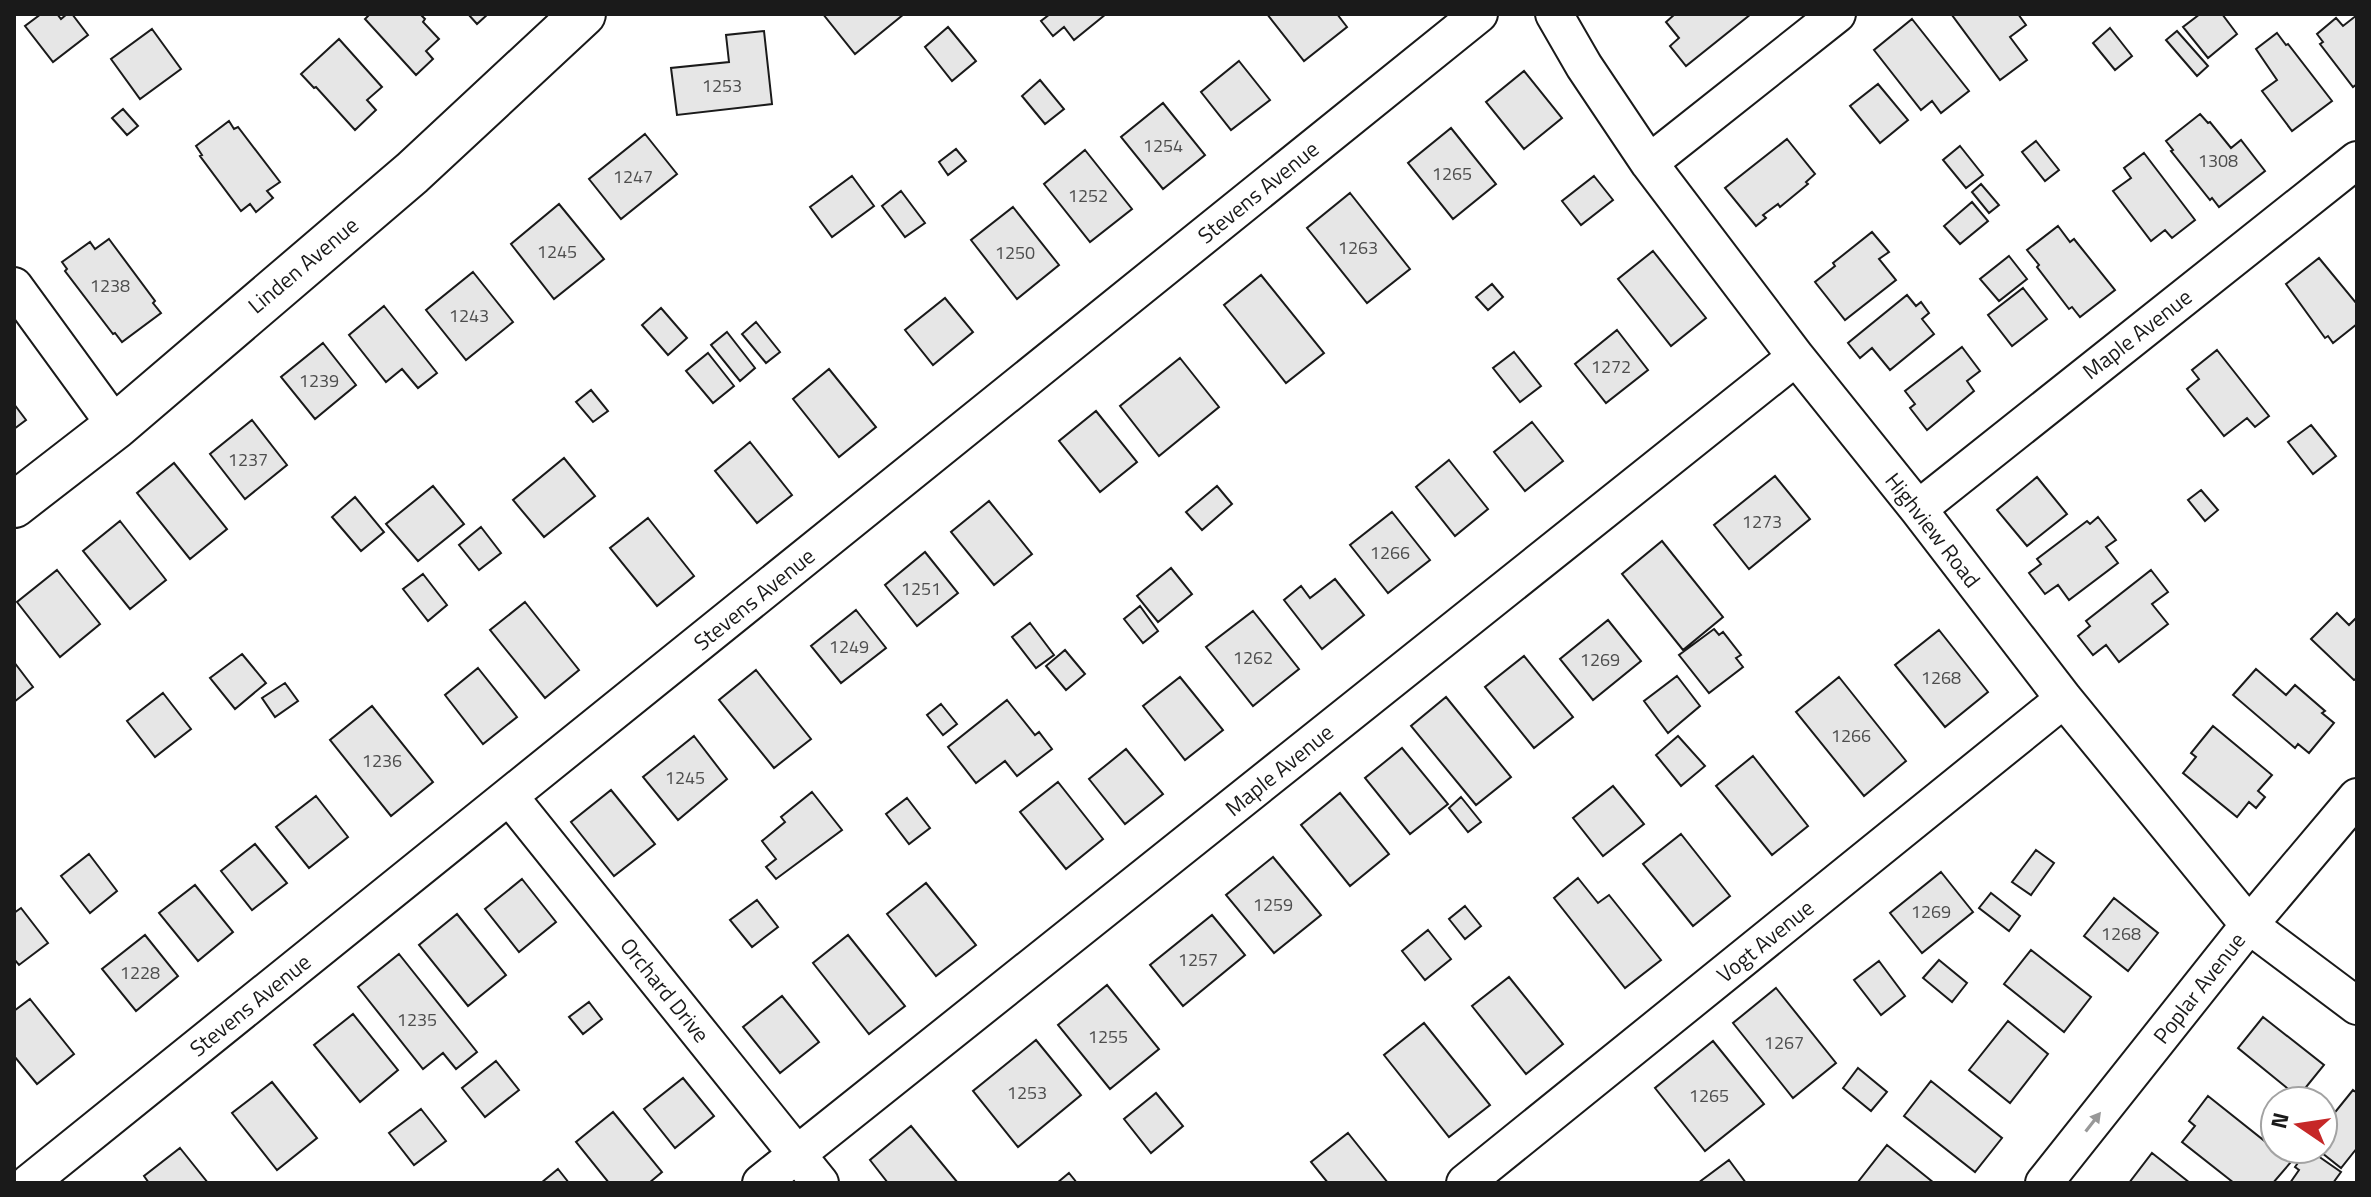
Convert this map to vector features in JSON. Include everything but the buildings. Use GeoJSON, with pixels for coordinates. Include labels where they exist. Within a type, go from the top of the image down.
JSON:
{"type":"FeatureCollection","features":[{"type":"Feature","properties":{"kind":"street","name":"Linden Avenue"},"geometry":{"type":"LineString","coordinates":[[14,505],[116,426],[412,173],[583,14]]}},
{"type":"Feature","properties":{"kind":"street","name":"Stevens Avenue"},"geometry":{"type":"LineString","coordinates":[[29,1183],[1479,14]]}},
{"type":"Feature","properties":{"kind":"street","name":"Highview Road"},"geometry":{"type":"LineString","coordinates":[[1554,14],[1584,66],[1649,163],[1796,357],[2064,699],[2249,925],[2357,1006]]}},
{"type":"Feature","properties":{"kind":"street"},"geometry":{"type":"LineString","coordinates":[[1649,163],[1837,14]]}},
{"type":"Feature","properties":{"kind":"street","name":"Maple Avenue"},"geometry":{"type":"LineString","coordinates":[[1918,509],[2357,160]]}},
{"type":"Feature","properties":{"kind":"street"},"geometry":{"type":"LineString","coordinates":[[14,286],[116,426]]}},
{"type":"Feature","properties":{"kind":"street","name":"Maple Avenue"},"geometry":{"type":"LineString","coordinates":[[761,1183],[1796,357]]}},
{"type":"Feature","properties":{"kind":"street","name":"Vogt Avenue"},"geometry":{"type":"LineString","coordinates":[[1465,1183],[2064,699]]}},
{"type":"Feature","properties":{"kind":"street","name":"Orchard Drive"},"geometry":{"type":"LineString","coordinates":[[509,796],[820,1183]]}},
{"type":"Feature","properties":{"kind":"street","name":"Poplar Avenue"},"geometry":{"type":"LineString","coordinates":[[2044,1183],[2249,925],[2357,797]]}}]}
